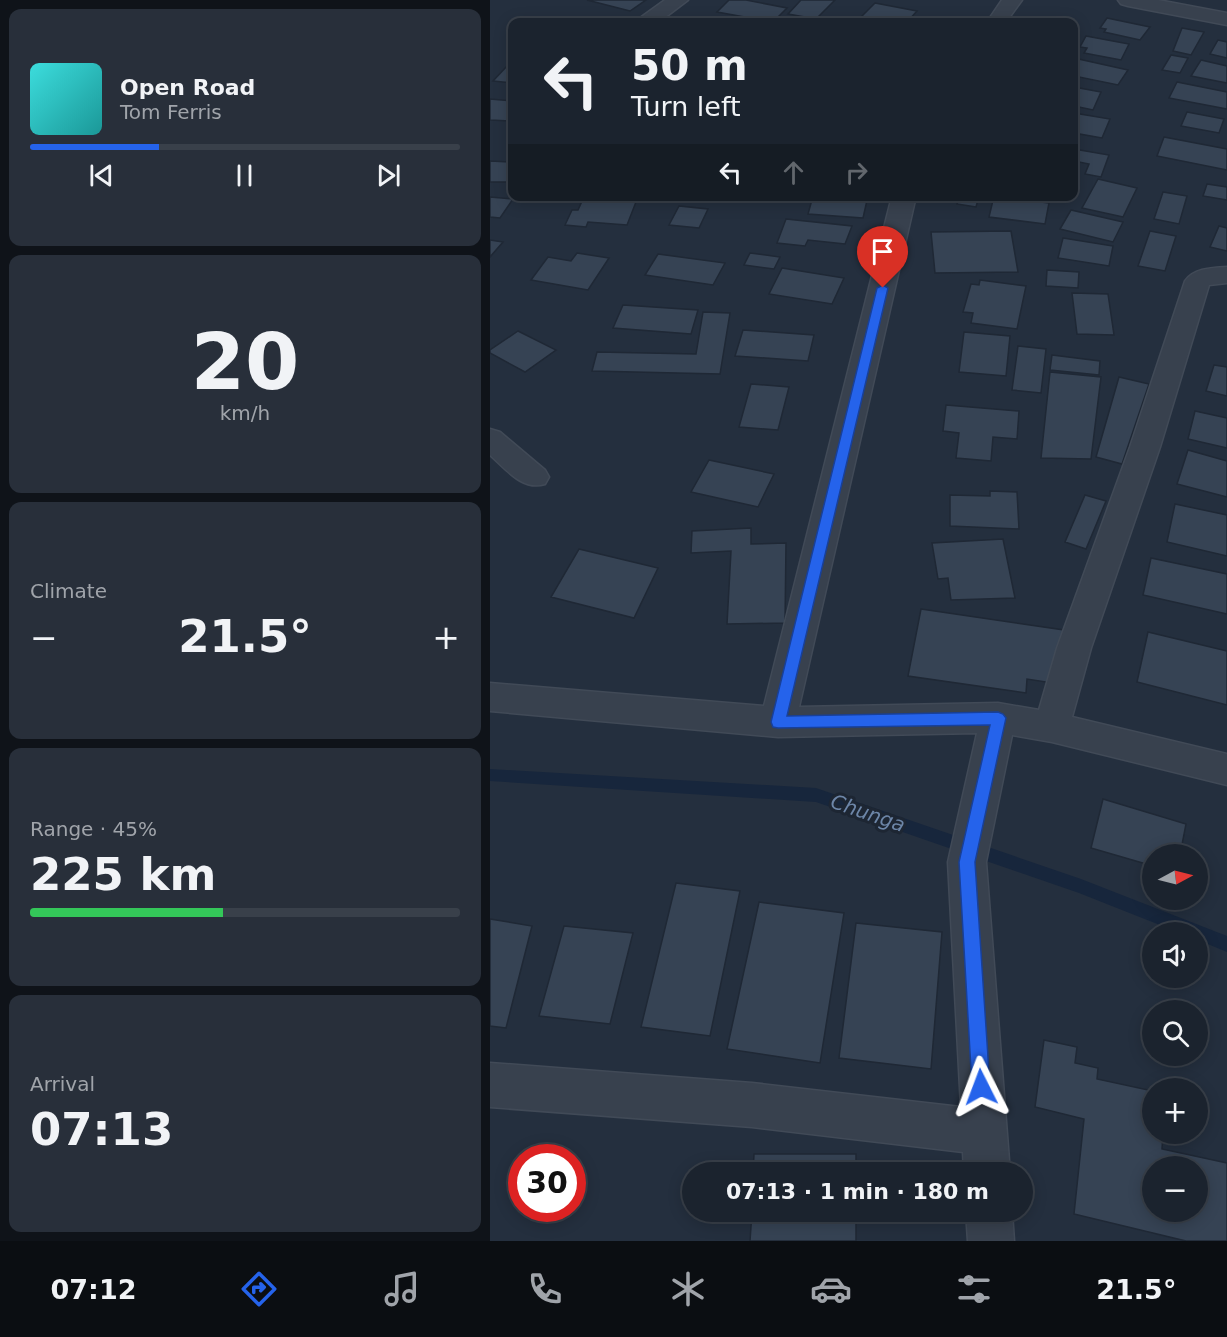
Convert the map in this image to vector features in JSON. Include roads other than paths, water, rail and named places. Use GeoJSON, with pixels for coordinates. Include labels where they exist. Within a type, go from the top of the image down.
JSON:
{"type":"FeatureCollection","features":[{"type":"Feature","properties":{"kind":"street"},"geometry":{"type":"LineString","coordinates":[[653,18],[678,0]]}},
{"type":"Feature","properties":{"kind":"street"},"geometry":{"type":"LineString","coordinates":[[999,18],[1012,0]]}},
{"type":"Feature","properties":{"kind":"street"},"geometry":{"type":"LineString","coordinates":[[1128,0],[1226,19]]}},
{"type":"Feature","properties":{"kind":"street"},"geometry":{"type":"LineString","coordinates":[[778,722],[903,201]]}},
{"type":"Feature","properties":{"kind":"street"},"geometry":{"type":"LineString","coordinates":[[1052,726],[1074,648],[1145,447],[1198,281],[1208,276],[1226,275]]}},
{"type":"Feature","properties":{"kind":"street"},"geometry":{"type":"LineString","coordinates":[[490,439],[534,477]]}},
{"type":"Feature","properties":{"kind":"street"},"geometry":{"type":"LineString","coordinates":[[490,697],[778,722],[998,718],[1052,726],[1226,770]]}},
{"type":"Feature","properties":{"kind":"street"},"geometry":{"type":"LineString","coordinates":[[490,1085],[752,1106],[985,1153],[967,862],[998,718]]}},
{"type":"Feature","properties":{"kind":"street"},"geometry":{"type":"LineString","coordinates":[[990,1222],[991,1241]]}},
{"type":"Feature","properties":{"kind":"waterway","name":"Chunga"},"geometry":{"type":"LineString","coordinates":[[490,775],[816,795],[1081,886],[1227,944]]}}]}
